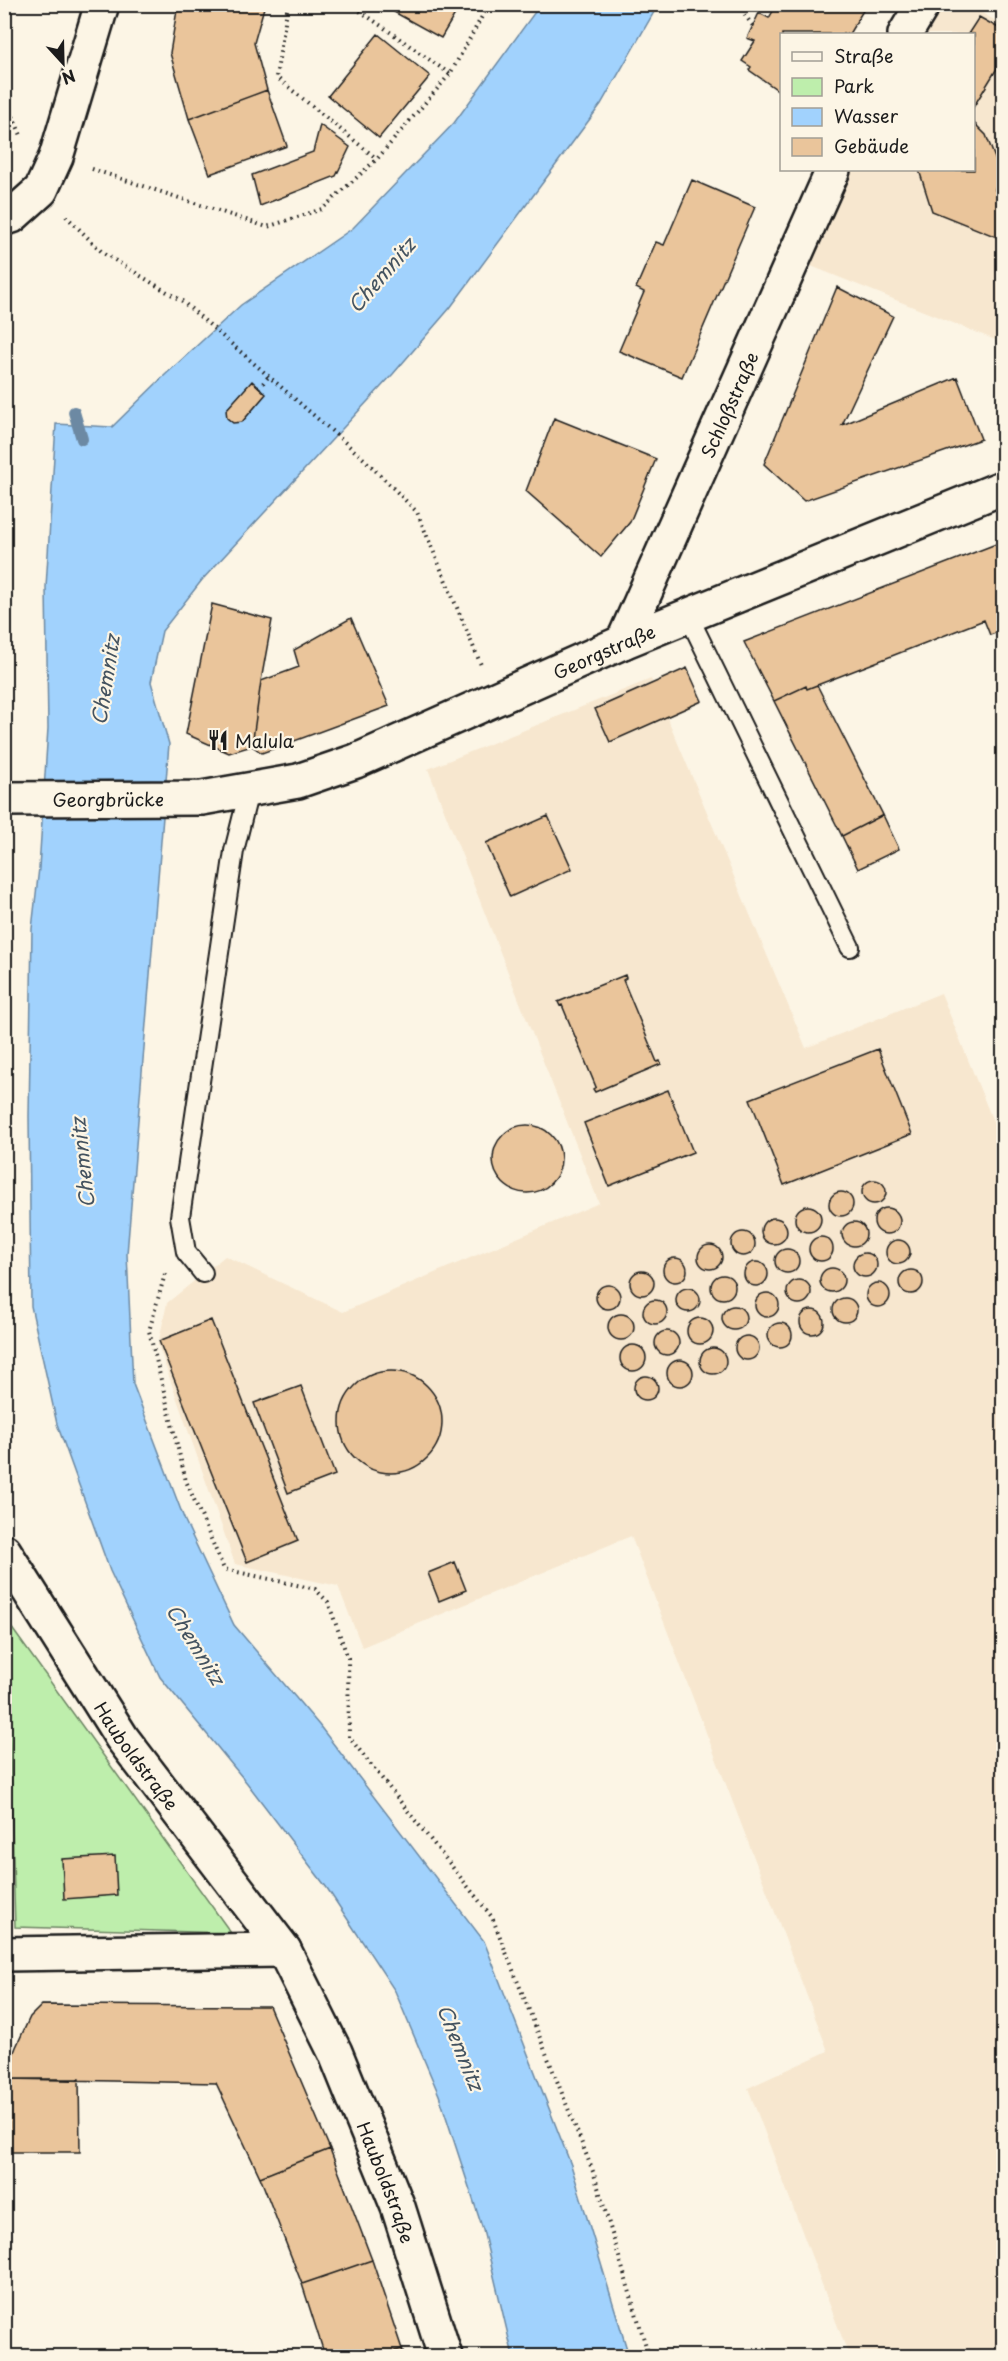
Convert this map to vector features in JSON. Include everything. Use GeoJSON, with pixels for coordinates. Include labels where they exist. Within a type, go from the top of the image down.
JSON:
{"type":"FeatureCollection","features":[{"type":"Feature","properties":{"kind":"street"},"geometry":{"type":"LineString","coordinates":[[4,218],[12,216],[41,190],[56,157],[102,4]]}},
{"type":"Feature","properties":{"kind":"street"},"geometry":{"type":"LineString","coordinates":[[906,33],[923,4]]}},
{"type":"Feature","properties":{"kind":"street","name":"Schloßstraße"},"geometry":{"type":"LineString","coordinates":[[623,642],[833,171]]}},
{"type":"Feature","properties":{"kind":"street","name":"Georgstraße"},"geometry":{"type":"LineString","coordinates":[[202,798],[298,781],[356,761],[623,642],[1004,487]]}},
{"type":"Feature","properties":{"kind":"street","name":"Georgbrücke"},"geometry":{"type":"LineString","coordinates":[[9,799],[202,798]]}},
{"type":"Feature","properties":{"kind":"street","name":"Hauboldstraße"},"geometry":{"type":"LineString","coordinates":[[4,1551],[122,1738],[284,1950],[335,2052],[398,2207],[445,2356]]}},
{"type":"Feature","properties":{"kind":"street"},"geometry":{"type":"LineString","coordinates":[[4,1954],[284,1950]]}},
{"type":"Feature","properties":{"kind":"lane"},"geometry":{"type":"LineString","coordinates":[[688,615],[850,947]]}},
{"type":"Feature","properties":{"kind":"lane"},"geometry":{"type":"LineString","coordinates":[[203,1274],[186,1252],[180,1216],[234,851],[249,791]]}},
{"type":"Feature","properties":{"kind":"path"},"geometry":{"type":"LineString","coordinates":[[288,4],[276,77],[377,159]]}},
{"type":"Feature","properties":{"kind":"path"},"geometry":{"type":"LineString","coordinates":[[350,4],[450,74]]}},
{"type":"Feature","properties":{"kind":"path"},"geometry":{"type":"LineString","coordinates":[[22,140],[56,157],[267,227],[322,209],[377,159],[450,74],[489,4]]}},
{"type":"Feature","properties":{"kind":"path"},"geometry":{"type":"LineString","coordinates":[[745,4],[742,11],[753,26]]}},
{"type":"Feature","properties":{"kind":"path"},"geometry":{"type":"LineString","coordinates":[[41,190],[104,253],[182,301],[364,459],[417,512],[495,699]]}},
{"type":"Feature","properties":{"kind":"path"},"geometry":{"type":"LineString","coordinates":[[259,388],[269,376]]}},
{"type":"Feature","properties":{"kind":"path"},"geometry":{"type":"LineString","coordinates":[[186,1252],[165,1273],[149,1331],[186,1481],[224,1569],[315,1589],[328,1602],[348,1658],[349,1737],[492,1917],[594,2174],[649,2356]]}},
{"type":"Feature","properties":{"kind":"shaded area"},"geometry":{"type":"Polygon","coordinates":[[[940,5],[968,5],[1003,25],[1003,343],[806,264],[851,171],[975,171],[975,33],[924,33],[940,5]]]}},
{"type":"Feature","properties":{"kind":"shaded area"},"geometry":{"type":"Polygon","coordinates":[[[651,679],[806,1048],[941,993],[1003,1146],[1003,2356],[849,2356],[748,2088],[828,2051],[631,1536],[362,1647],[338,1586],[235,1564],[158,1345],[167,1303],[225,1256],[343,1312],[599,1203],[428,769],[651,679]]]}},
{"type":"Feature","properties":{"kind":"green space"},"geometry":{"type":"Polygon","coordinates":[[[6,1620],[231,1933],[15,1927],[6,1620]]]}},
{"type":"Feature","properties":{"kind":"water","name":"Chemnitz"},"geometry":{"type":"Polygon","coordinates":[[[538,5],[658,5],[601,104],[450,308],[393,374],[202,580],[162,631],[151,682],[169,744],[127,1254],[133,1384],[185,1521],[234,1625],[319,1725],[484,1941],[571,2165],[629,2356],[513,2356],[483,2230],[439,2095],[395,1991],[327,1888],[247,1783],[160,1677],[110,1571],[57,1424],[31,1306],[29,1116],[32,929],[39,868],[48,728],[46,587],[56,424],[112,427],[241,305],[353,228],[454,123],[538,5]]]}},
{"type":"Feature","properties":{"kind":"building"},"geometry":{"type":"Polygon","coordinates":[[[178,4],[265,4],[254,43],[267,90],[189,119],[170,53],[178,4]]]}},
{"type":"Feature","properties":{"kind":"building"},"geometry":{"type":"Polygon","coordinates":[[[399,4],[461,4],[441,38],[394,12],[399,4]]]}},
{"type":"Feature","properties":{"kind":"building"},"geometry":{"type":"Polygon","coordinates":[[[777,4],[867,4],[850,33],[780,33],[780,92],[749,70],[751,67],[742,61],[755,41],[747,38],[759,13],[769,18],[777,4]]]}},
{"type":"Feature","properties":{"kind":"building"},"geometry":{"type":"Polygon","coordinates":[[[979,17],[1004,31],[1004,57],[975,104],[975,33],[969,33],[979,17]]]}},
{"type":"Feature","properties":{"kind":"building"},"geometry":{"type":"Polygon","coordinates":[[[378,34],[430,76],[379,138],[328,96],[378,34]]]}},
{"type":"Feature","properties":{"kind":"building"},"geometry":{"type":"Polygon","coordinates":[[[267,90],[287,146],[210,174],[189,119],[267,90]]]}},
{"type":"Feature","properties":{"kind":"building"},"geometry":{"type":"Polygon","coordinates":[[[975,124],[986,135],[996,161],[998,175],[995,190],[1004,193],[1004,240],[932,211],[919,171],[975,171],[975,124]]]}},
{"type":"Feature","properties":{"kind":"building"},"geometry":{"type":"Polygon","coordinates":[[[320,125],[350,147],[336,176],[260,206],[252,175],[313,152],[320,125]]]}},
{"type":"Feature","properties":{"kind":"building"},"geometry":{"type":"Polygon","coordinates":[[[692,180],[755,207],[682,377],[619,351],[644,292],[636,288],[656,242],[664,245],[692,180]]]}},
{"type":"Feature","properties":{"kind":"building"},"geometry":{"type":"Polygon","coordinates":[[[837,287],[893,316],[842,425],[957,377],[981,439],[804,501],[764,464],[837,287]]]}},
{"type":"Feature","properties":{"kind":"building"},"geometry":{"type":"Polygon","coordinates":[[[252,381],[266,394],[242,422],[233,423],[227,418],[226,410],[252,381]]]}},
{"type":"Feature","properties":{"kind":"building"},"geometry":{"type":"Polygon","coordinates":[[[554,418],[656,459],[630,522],[601,557],[526,491],[554,418]]]}},
{"type":"Feature","properties":{"kind":"building"},"geometry":{"type":"Polygon","coordinates":[[[996,544],[1004,562],[1004,630],[990,635],[984,620],[807,689],[806,686],[774,701],[744,642],[996,544]]]}},
{"type":"Feature","properties":{"kind":"building"},"geometry":{"type":"Polygon","coordinates":[[[212,604],[272,620],[252,746],[229,753],[186,734],[212,604]]]}},
{"type":"Feature","properties":{"kind":"building"},"geometry":{"type":"Polygon","coordinates":[[[351,618],[389,706],[262,753],[252,746],[261,681],[299,667],[294,650],[351,618]]]}},
{"type":"Feature","properties":{"kind":"building"},"geometry":{"type":"Polygon","coordinates":[[[687,668],[702,701],[610,742],[595,709],[687,668]]]}},
{"type":"Feature","properties":{"kind":"building"},"geometry":{"type":"Polygon","coordinates":[[[817,685],[883,815],[842,836],[774,701],[806,686],[807,689],[817,685]]]}},
{"type":"Feature","properties":{"kind":"building"},"geometry":{"type":"Polygon","coordinates":[[[883,815],[899,849],[858,869],[842,836],[883,815]]]}},
{"type":"Feature","properties":{"kind":"building"},"geometry":{"type":"Polygon","coordinates":[[[548,816],[572,869],[510,897],[486,843],[548,816]]]}},
{"type":"Feature","properties":{"kind":"building"},"geometry":{"type":"Polygon","coordinates":[[[625,975],[626,978],[623,980],[657,1062],[660,1061],[661,1064],[595,1092],[593,1089],[596,1087],[562,1005],[560,1006],[558,1002],[625,975]]]}},
{"type":"Feature","properties":{"kind":"building"},"geometry":{"type":"Polygon","coordinates":[[[878,1049],[912,1134],[784,1185],[750,1099],[878,1049]]]}},
{"type":"Feature","properties":{"kind":"building"},"geometry":{"type":"Polygon","coordinates":[[[668,1090],[693,1152],[609,1186],[584,1123],[668,1090]]]}},
{"type":"Feature","properties":{"kind":"building"},"geometry":{"type":"Polygon","coordinates":[[[527,1125],[540,1128],[551,1135],[558,1146],[561,1159],[558,1172],[551,1183],[540,1190],[527,1193],[514,1190],[503,1183],[496,1172],[493,1159],[496,1146],[503,1135],[514,1128],[527,1125]]]}},
{"type":"Feature","properties":{"kind":"building"},"geometry":{"type":"Polygon","coordinates":[[[869,1180],[879,1180],[886,1187],[886,1197],[879,1204],[869,1204],[862,1197],[862,1187],[869,1180]]]}},
{"type":"Feature","properties":{"kind":"building"},"geometry":{"type":"Polygon","coordinates":[[[841,1192],[850,1195],[853,1204],[850,1213],[841,1216],[832,1213],[829,1204],[832,1195],[841,1192]]]}},
{"type":"Feature","properties":{"kind":"building"},"geometry":{"type":"Polygon","coordinates":[[[808,1206],[817,1210],[821,1219],[817,1228],[808,1232],[799,1228],[795,1219],[799,1210],[808,1206]]]}},
{"type":"Feature","properties":{"kind":"building"},"geometry":{"type":"Polygon","coordinates":[[[887,1208],[896,1212],[900,1221],[896,1230],[887,1234],[878,1230],[874,1221],[878,1212],[887,1208]]]}},
{"type":"Feature","properties":{"kind":"building"},"geometry":{"type":"Polygon","coordinates":[[[774,1218],[783,1222],[787,1231],[783,1240],[774,1244],[765,1240],[761,1231],[765,1222],[774,1218]]]}},
{"type":"Feature","properties":{"kind":"building"},"geometry":{"type":"Polygon","coordinates":[[[854,1222],[863,1225],[866,1234],[863,1243],[854,1246],[845,1243],[842,1234],[845,1225],[854,1222]]]}},
{"type":"Feature","properties":{"kind":"building"},"geometry":{"type":"Polygon","coordinates":[[[738,1232],[748,1232],[755,1239],[755,1249],[748,1256],[738,1256],[731,1249],[731,1239],[738,1232]]]}},
{"type":"Feature","properties":{"kind":"building"},"geometry":{"type":"Polygon","coordinates":[[[816,1237],[826,1237],[833,1244],[833,1254],[826,1261],[816,1261],[809,1254],[809,1244],[816,1237]]]}},
{"type":"Feature","properties":{"kind":"building"},"geometry":{"type":"Polygon","coordinates":[[[898,1240],[907,1243],[910,1252],[907,1261],[898,1264],[889,1261],[886,1252],[889,1243],[898,1240]]]}},
{"type":"Feature","properties":{"kind":"building"},"geometry":{"type":"Polygon","coordinates":[[[705,1245],[715,1245],[722,1252],[722,1262],[715,1269],[705,1269],[698,1262],[698,1252],[705,1245]]]}},
{"type":"Feature","properties":{"kind":"building"},"geometry":{"type":"Polygon","coordinates":[[[787,1249],[796,1252],[799,1261],[796,1270],[787,1273],[778,1270],[775,1261],[778,1252],[787,1249]]]}},
{"type":"Feature","properties":{"kind":"building"},"geometry":{"type":"Polygon","coordinates":[[[860,1253],[870,1253],[877,1260],[877,1270],[870,1277],[860,1277],[853,1270],[853,1260],[860,1253]]]}},
{"type":"Feature","properties":{"kind":"building"},"geometry":{"type":"Polygon","coordinates":[[[670,1258],[680,1258],[687,1265],[687,1275],[680,1282],[670,1282],[663,1275],[663,1265],[670,1258]]]}},
{"type":"Feature","properties":{"kind":"building"},"geometry":{"type":"Polygon","coordinates":[[[751,1262],[761,1262],[768,1269],[768,1279],[761,1286],[751,1286],[744,1279],[744,1269],[751,1262]]]}},
{"type":"Feature","properties":{"kind":"building"},"geometry":{"type":"Polygon","coordinates":[[[832,1268],[841,1271],[844,1280],[841,1289],[832,1292],[823,1289],[820,1280],[823,1271],[832,1268]]]}},
{"type":"Feature","properties":{"kind":"building"},"geometry":{"type":"Polygon","coordinates":[[[906,1270],[916,1270],[923,1277],[923,1287],[916,1294],[906,1294],[899,1287],[899,1277],[906,1270]]]}},
{"type":"Feature","properties":{"kind":"building"},"geometry":{"type":"Polygon","coordinates":[[[637,1271],[647,1271],[654,1278],[654,1288],[647,1295],[637,1295],[630,1288],[630,1278],[637,1271]]]}},
{"type":"Feature","properties":{"kind":"building"},"geometry":{"type":"Polygon","coordinates":[[[718,1275],[728,1275],[735,1282],[735,1292],[728,1299],[718,1299],[711,1292],[711,1282],[718,1275]]]}},
{"type":"Feature","properties":{"kind":"building"},"geometry":{"type":"Polygon","coordinates":[[[799,1280],[808,1283],[811,1292],[808,1301],[799,1304],[790,1301],[787,1292],[790,1283],[799,1280]]]}},
{"type":"Feature","properties":{"kind":"building"},"geometry":{"type":"Polygon","coordinates":[[[873,1283],[883,1283],[890,1290],[890,1300],[883,1307],[873,1307],[866,1300],[866,1290],[873,1283]]]}},
{"type":"Feature","properties":{"kind":"building"},"geometry":{"type":"Polygon","coordinates":[[[608,1285],[617,1288],[620,1297],[617,1306],[608,1309],[599,1306],[596,1297],[599,1288],[608,1285]]]}},
{"type":"Feature","properties":{"kind":"building"},"geometry":{"type":"Polygon","coordinates":[[[683,1288],[693,1288],[700,1295],[700,1305],[693,1312],[683,1312],[676,1305],[676,1295],[683,1288]]]}},
{"type":"Feature","properties":{"kind":"building"},"geometry":{"type":"Polygon","coordinates":[[[767,1293],[776,1296],[779,1305],[776,1314],[767,1317],[758,1314],[755,1305],[758,1296],[767,1293]]]}},
{"type":"Feature","properties":{"kind":"building"},"geometry":{"type":"Polygon","coordinates":[[[845,1298],[854,1301],[857,1310],[854,1319],[845,1322],[836,1319],[833,1310],[836,1301],[845,1298]]]}},
{"type":"Feature","properties":{"kind":"building"},"geometry":{"type":"Polygon","coordinates":[[[655,1300],[664,1303],[667,1312],[664,1321],[655,1324],[646,1321],[643,1312],[646,1303],[655,1300]]]}},
{"type":"Feature","properties":{"kind":"building"},"geometry":{"type":"Polygon","coordinates":[[[734,1306],[743,1309],[746,1318],[743,1327],[734,1330],[725,1327],[722,1318],[725,1309],[734,1306]]]}},
{"type":"Feature","properties":{"kind":"building"},"geometry":{"type":"Polygon","coordinates":[[[807,1310],[817,1310],[824,1317],[824,1327],[817,1334],[807,1334],[800,1327],[800,1317],[807,1310]]]}},
{"type":"Feature","properties":{"kind":"building"},"geometry":{"type":"Polygon","coordinates":[[[621,1314],[630,1318],[634,1327],[630,1336],[621,1340],[612,1336],[608,1327],[612,1318],[621,1314]]]}},
{"type":"Feature","properties":{"kind":"building"},"geometry":{"type":"Polygon","coordinates":[[[700,1318],[709,1322],[713,1331],[709,1340],[700,1344],[691,1340],[687,1331],[691,1322],[700,1318]]]}},
{"type":"Feature","properties":{"kind":"building"},"geometry":{"type":"Polygon","coordinates":[[[211,1320],[298,1541],[247,1562],[159,1341],[211,1320]]]}},
{"type":"Feature","properties":{"kind":"building"},"geometry":{"type":"Polygon","coordinates":[[[780,1323],[789,1326],[792,1335],[789,1344],[780,1347],[771,1344],[768,1335],[771,1326],[780,1323]]]}},
{"type":"Feature","properties":{"kind":"building"},"geometry":{"type":"Polygon","coordinates":[[[662,1331],[672,1331],[679,1338],[679,1348],[672,1355],[662,1355],[655,1348],[655,1338],[662,1331]]]}},
{"type":"Feature","properties":{"kind":"building"},"geometry":{"type":"Polygon","coordinates":[[[747,1336],[756,1339],[759,1348],[756,1357],[747,1360],[738,1357],[735,1348],[738,1339],[747,1336]]]}},
{"type":"Feature","properties":{"kind":"building"},"geometry":{"type":"Polygon","coordinates":[[[633,1345],[642,1349],[646,1358],[642,1367],[633,1371],[624,1367],[620,1358],[624,1349],[633,1345]]]}},
{"type":"Feature","properties":{"kind":"building"},"geometry":{"type":"Polygon","coordinates":[[[713,1348],[722,1352],[726,1361],[722,1370],[713,1374],[704,1370],[700,1361],[704,1352],[713,1348]]]}},
{"type":"Feature","properties":{"kind":"building"},"geometry":{"type":"Polygon","coordinates":[[[680,1360],[689,1364],[693,1373],[689,1382],[680,1386],[671,1382],[667,1373],[671,1364],[680,1360]]]}},
{"type":"Feature","properties":{"kind":"building"},"geometry":{"type":"Polygon","coordinates":[[[391,1371],[410,1375],[427,1386],[438,1403],[442,1422],[438,1441],[427,1458],[410,1469],[391,1473],[372,1469],[355,1458],[344,1441],[340,1422],[344,1403],[355,1386],[372,1375],[391,1371]]]}},
{"type":"Feature","properties":{"kind":"building"},"geometry":{"type":"Polygon","coordinates":[[[646,1376],[655,1379],[658,1388],[655,1397],[646,1400],[637,1397],[634,1388],[637,1379],[646,1376]]]}},
{"type":"Feature","properties":{"kind":"building"},"geometry":{"type":"Polygon","coordinates":[[[301,1386],[335,1475],[288,1493],[254,1403],[301,1386]]]}},
{"type":"Feature","properties":{"kind":"building"},"geometry":{"type":"Polygon","coordinates":[[[455,1562],[466,1590],[439,1601],[428,1573],[455,1562]]]}},
{"type":"Feature","properties":{"kind":"building"},"geometry":{"type":"Polygon","coordinates":[[[115,1856],[117,1895],[64,1899],[62,1859],[115,1856]]]}},
{"type":"Feature","properties":{"kind":"building"},"geometry":{"type":"Polygon","coordinates":[[[42,2005],[269,2006],[330,2149],[260,2177],[216,2083],[9,2079],[9,2065],[16,2047],[30,2017],[42,2005]]]}},
{"type":"Feature","properties":{"kind":"building"},"geometry":{"type":"Polygon","coordinates":[[[9,2079],[79,2079],[80,2152],[9,2152],[9,2079]]]}},
{"type":"Feature","properties":{"kind":"building"},"geometry":{"type":"Polygon","coordinates":[[[330,2149],[372,2260],[302,2284],[260,2177],[330,2149]]]}},
{"type":"Feature","properties":{"kind":"building"},"geometry":{"type":"Polygon","coordinates":[[[372,2260],[402,2349],[378,2356],[325,2356],[302,2284],[372,2260]]]}},
{"type":"Feature","properties":{"kind":"building"},"geometry":{"type":"Polygon","coordinates":[[[402,2349],[404,2356],[378,2356],[402,2349]]]}},
{"type":"Feature","properties":{"kind":"waterway"},"geometry":{"type":"LineString","coordinates":[[74,412],[82,439]]}},
{"type":"Feature","properties":{"kind":"place","name":"Malula"},"geometry":{"type":"Point","coordinates":[218,740]}}]}
